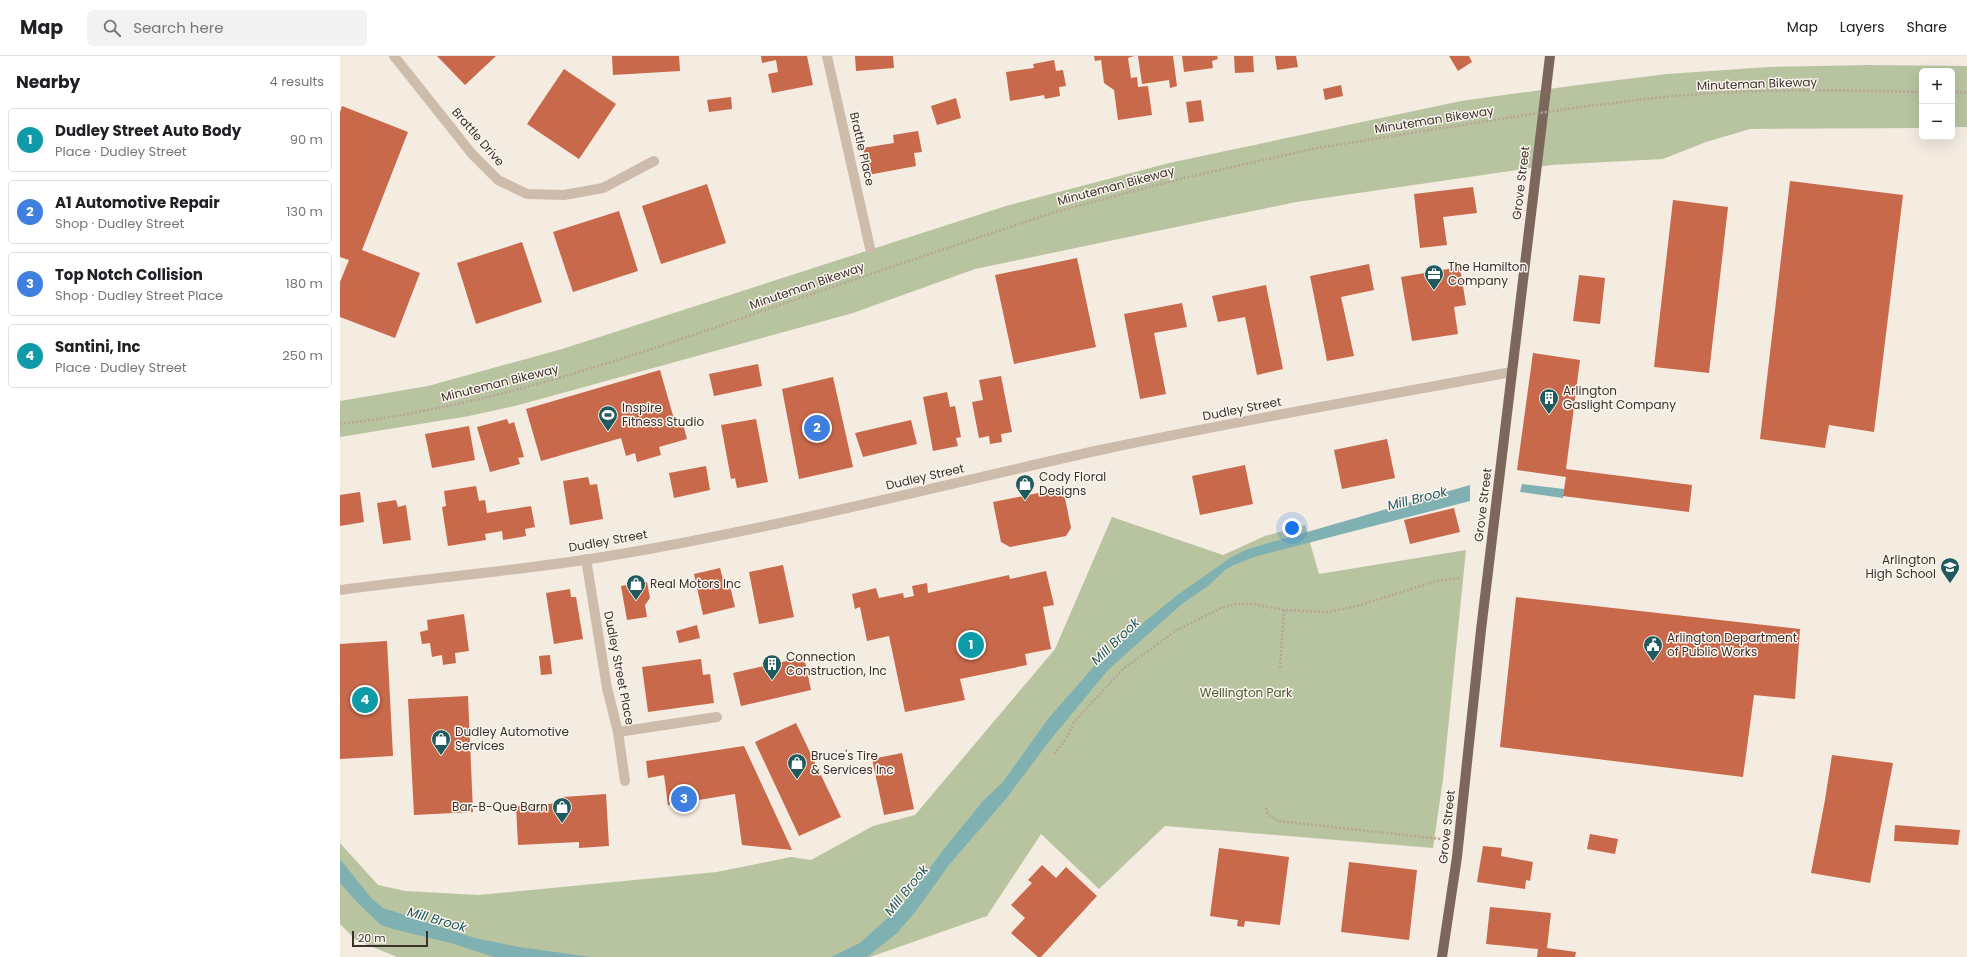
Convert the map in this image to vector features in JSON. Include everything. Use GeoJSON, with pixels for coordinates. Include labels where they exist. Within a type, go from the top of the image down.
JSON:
{"type":"FeatureCollection","features":[{"type":"Feature","properties":{"kind":"main road","name":"Grove Street"},"geometry":{"type":"LineString","coordinates":[[1442,957],[1459,840],[1481,630],[1550,56]]}},
{"type":"Feature","properties":{"kind":"street","name":"Brattle Drive"},"geometry":{"type":"LineString","coordinates":[[394,56],[472,154],[498,180],[527,194],[564,194],[602,188],[654,160]]}},
{"type":"Feature","properties":{"kind":"street","name":"Brattle Place"},"geometry":{"type":"LineString","coordinates":[[827,56],[870,248]]}},
{"type":"Feature","properties":{"kind":"street","name":"Dudley Street"},"geometry":{"type":"LineString","coordinates":[[340,590],[495,573],[586,559],[799,519],[1102,450],[1229,424],[1512,372]]}},
{"type":"Feature","properties":{"kind":"street","name":"Dudley Street Place"},"geometry":{"type":"LineString","coordinates":[[586,559],[607,688],[618,732],[625,781]]}},
{"type":"Feature","properties":{"kind":"street"},"geometry":{"type":"LineString","coordinates":[[618,732],[717,716]]}},
{"type":"Feature","properties":{"kind":"path","name":"Minuteman Bikeway"},"geometry":{"type":"LineString","coordinates":[[340,424],[434,408],[503,394],[600,367],[1050,214],[1121,193],[1317,148],[1580,107],[1685,95],[1765,91],[1919,92]]}},
{"type":"Feature","properties":{"kind":"path"},"geometry":{"type":"LineString","coordinates":[[1955,92],[1967,93]]}},
{"type":"Feature","properties":{"kind":"path"},"geometry":{"type":"LineString","coordinates":[[1054,754],[1066,739],[1074,722],[1123,669],[1177,630],[1194,620],[1235,604],[1253,604],[1284,610],[1328,612],[1357,606],[1436,581],[1460,578]]}},
{"type":"Feature","properties":{"kind":"path"},"geometry":{"type":"LineString","coordinates":[[1280,668],[1284,610]]}},
{"type":"Feature","properties":{"kind":"path"},"geometry":{"type":"LineString","coordinates":[[1266,808],[1268,815],[1279,821],[1459,840]]}},
{"type":"Feature","properties":{"kind":"green space"},"geometry":{"type":"Polygon","coordinates":[[[1869,65],[1967,66],[1967,127],[1955,127],[1955,68],[1919,68],[1919,128],[1750,129],[1706,142],[1663,159],[1551,165],[1296,202],[975,269],[853,313],[515,406],[469,416],[340,437],[340,401],[428,386],[562,349],[1006,206],[1169,163],[1461,101],[1667,74],[1769,67],[1869,65]]]}},
{"type":"Feature","properties":{"kind":"green space","name":"Wellington Park"},"geometry":{"type":"Polygon","coordinates":[[[1112,517],[1223,555],[1265,536],[1305,525],[1319,574],[1466,550],[1443,779],[1433,848],[1165,826],[1099,889],[1041,834],[987,916],[870,957],[397,957],[356,940],[340,924],[340,843],[378,885],[405,891],[479,895],[717,872],[791,857],[811,860],[873,826],[915,815],[1055,649],[1112,517]]]}},
{"type":"Feature","properties":{"kind":"water"},"geometry":{"type":"Polygon","coordinates":[[[1522,484],[1564,489],[1563,498],[1520,492],[1522,484]]]}},
{"type":"Feature","properties":{"kind":"water"},"geometry":{"type":"Polygon","coordinates":[[[1470,485],[1470,501],[1254,557],[1225,570],[1208,586],[1183,603],[1108,670],[1051,739],[1005,800],[948,866],[916,911],[897,933],[867,957],[831,957],[860,943],[903,904],[947,845],[983,801],[1003,782],[1048,719],[1096,664],[1176,596],[1230,558],[1248,549],[1470,485]]]}},
{"type":"Feature","properties":{"kind":"water"},"geometry":{"type":"Polygon","coordinates":[[[340,859],[372,899],[383,908],[475,938],[519,947],[591,957],[494,957],[454,944],[381,925],[340,883],[340,859]]]}},
{"type":"Feature","properties":{"kind":"building"},"geometry":{"type":"Polygon","coordinates":[[[437,56],[496,56],[465,85],[437,56]]]}},
{"type":"Feature","properties":{"kind":"building"},"geometry":{"type":"Polygon","coordinates":[[[612,56],[679,56],[680,71],[613,75],[612,56]]]}},
{"type":"Feature","properties":{"kind":"building"},"geometry":{"type":"Polygon","coordinates":[[[761,56],[807,56],[813,85],[772,93],[768,74],[778,72],[776,60],[762,63],[761,56]]]}},
{"type":"Feature","properties":{"kind":"building"},"geometry":{"type":"Polygon","coordinates":[[[855,56],[893,56],[894,68],[856,71],[855,56]]]}},
{"type":"Feature","properties":{"kind":"building"},"geometry":{"type":"Polygon","coordinates":[[[1094,56],[1134,56],[1128,58],[1131,78],[1137,77],[1138,87],[1148,86],[1152,115],[1118,120],[1114,90],[1104,83],[1101,60],[1095,61],[1094,56]]]}},
{"type":"Feature","properties":{"kind":"building"},"geometry":{"type":"Polygon","coordinates":[[[1138,56],[1173,56],[1177,86],[1170,88],[1169,80],[1142,84],[1138,56]]]}},
{"type":"Feature","properties":{"kind":"building"},"geometry":{"type":"Polygon","coordinates":[[[1182,56],[1217,56],[1218,59],[1212,61],[1213,68],[1184,72],[1182,56]]]}},
{"type":"Feature","properties":{"kind":"building"},"geometry":{"type":"Polygon","coordinates":[[[1234,56],[1253,56],[1254,72],[1235,73],[1234,56]]]}},
{"type":"Feature","properties":{"kind":"building"},"geometry":{"type":"Polygon","coordinates":[[[1275,56],[1296,56],[1298,67],[1277,70],[1275,56]]]}},
{"type":"Feature","properties":{"kind":"building"},"geometry":{"type":"Polygon","coordinates":[[[1449,56],[1469,56],[1472,62],[1458,71],[1449,56]]]}},
{"type":"Feature","properties":{"kind":"building"},"geometry":{"type":"Polygon","coordinates":[[[1054,60],[1056,71],[1063,70],[1066,86],[1059,87],[1060,96],[1045,99],[1044,95],[1010,101],[1006,72],[1034,68],[1033,64],[1054,60]]]}},
{"type":"Feature","properties":{"kind":"building"},"geometry":{"type":"Polygon","coordinates":[[[564,69],[616,104],[579,159],[527,124],[564,69]]]}},
{"type":"Feature","properties":{"kind":"building"},"geometry":{"type":"Polygon","coordinates":[[[1341,85],[1343,96],[1325,100],[1323,89],[1341,85]]]}},
{"type":"Feature","properties":{"kind":"building"},"geometry":{"type":"Polygon","coordinates":[[[731,97],[732,109],[709,112],[707,100],[731,97]]]}},
{"type":"Feature","properties":{"kind":"building"},"geometry":{"type":"Polygon","coordinates":[[[956,98],[961,118],[937,125],[931,106],[956,98]]]}},
{"type":"Feature","properties":{"kind":"building"},"geometry":{"type":"Polygon","coordinates":[[[1201,100],[1204,121],[1189,123],[1186,102],[1201,100]]]}},
{"type":"Feature","properties":{"kind":"building"},"geometry":{"type":"Polygon","coordinates":[[[342,106],[408,132],[362,250],[420,273],[395,338],[340,317],[340,282],[349,260],[340,257],[340,112],[342,106]]]}},
{"type":"Feature","properties":{"kind":"building"},"geometry":{"type":"Polygon","coordinates":[[[918,131],[922,152],[914,153],[916,166],[868,175],[863,148],[894,143],[893,135],[918,131]]]}},
{"type":"Feature","properties":{"kind":"building"},"geometry":{"type":"Polygon","coordinates":[[[1790,181],[1903,195],[1874,432],[1829,425],[1825,448],[1760,439],[1790,181]]]}},
{"type":"Feature","properties":{"kind":"building"},"geometry":{"type":"Polygon","coordinates":[[[707,184],[726,243],[661,264],[642,206],[707,184]]]}},
{"type":"Feature","properties":{"kind":"building"},"geometry":{"type":"Polygon","coordinates":[[[1473,187],[1477,213],[1443,217],[1447,245],[1420,248],[1414,194],[1473,187]]]}},
{"type":"Feature","properties":{"kind":"building"},"geometry":{"type":"Polygon","coordinates":[[[1673,200],[1728,207],[1709,373],[1654,367],[1673,200]]]}},
{"type":"Feature","properties":{"kind":"building"},"geometry":{"type":"Polygon","coordinates":[[[619,211],[638,271],[573,292],[553,232],[619,211]]]}},
{"type":"Feature","properties":{"kind":"building"},"geometry":{"type":"Polygon","coordinates":[[[522,242],[542,302],[476,324],[457,263],[522,242]]]}},
{"type":"Feature","properties":{"kind":"building"},"geometry":{"type":"Polygon","coordinates":[[[1077,258],[1096,347],[1014,364],[995,275],[1077,258]]]}},
{"type":"Feature","properties":{"kind":"building"},"geometry":{"type":"Polygon","coordinates":[[[1369,264],[1374,290],[1341,297],[1354,356],[1327,361],[1310,276],[1369,264]]]}},
{"type":"Feature","properties":{"kind":"building","name":"The Hamilton Company"},"geometry":{"type":"Polygon","coordinates":[[[1460,267],[1466,305],[1454,307],[1458,334],[1412,341],[1401,277],[1460,267]]]}},
{"type":"Feature","properties":{"kind":"building"},"geometry":{"type":"Polygon","coordinates":[[[1579,275],[1605,278],[1600,324],[1573,321],[1579,275]]]}},
{"type":"Feature","properties":{"kind":"building"},"geometry":{"type":"Polygon","coordinates":[[[1266,285],[1283,369],[1257,375],[1245,317],[1218,322],[1212,296],[1266,285]]]}},
{"type":"Feature","properties":{"kind":"building"},"geometry":{"type":"Polygon","coordinates":[[[1182,303],[1187,327],[1154,333],[1166,394],[1140,399],[1124,314],[1182,303]]]}},
{"type":"Feature","properties":{"kind":"building","name":"Arlington Gaslight Company"},"geometry":{"type":"Polygon","coordinates":[[[1533,353],[1580,360],[1566,469],[1692,485],[1689,512],[1563,496],[1566,477],[1517,470],[1533,353]]]}},
{"type":"Feature","properties":{"kind":"building"},"geometry":{"type":"Polygon","coordinates":[[[758,364],[762,386],[714,396],[709,374],[758,364]]]}},
{"type":"Feature","properties":{"kind":"building"},"geometry":{"type":"Polygon","coordinates":[[[660,370],[676,426],[683,424],[687,439],[659,447],[661,455],[637,462],[635,453],[626,456],[621,438],[541,461],[526,409],[660,370]]]}},
{"type":"Feature","properties":{"kind":"building"},"geometry":{"type":"Polygon","coordinates":[[[1001,376],[1012,432],[1001,434],[1002,442],[990,444],[989,436],[979,438],[972,402],[983,400],[979,380],[1001,376]]]}},
{"type":"Feature","properties":{"kind":"building"},"geometry":{"type":"Polygon","coordinates":[[[833,377],[853,467],[799,479],[782,389],[833,377]]]}},
{"type":"Feature","properties":{"kind":"building"},"geometry":{"type":"Polygon","coordinates":[[[947,392],[950,407],[955,406],[961,437],[956,438],[958,446],[933,451],[923,397],[947,392]]]}},
{"type":"Feature","properties":{"kind":"building"},"geometry":{"type":"Polygon","coordinates":[[[507,419],[509,424],[514,422],[524,457],[518,458],[520,464],[490,472],[477,427],[507,419]]]}},
{"type":"Feature","properties":{"kind":"building"},"geometry":{"type":"Polygon","coordinates":[[[756,419],[768,482],[737,488],[735,478],[731,479],[721,425],[756,419]]]}},
{"type":"Feature","properties":{"kind":"building"},"geometry":{"type":"Polygon","coordinates":[[[911,420],[917,444],[863,457],[855,433],[911,420]]]}},
{"type":"Feature","properties":{"kind":"building"},"geometry":{"type":"Polygon","coordinates":[[[469,426],[475,460],[432,468],[425,434],[469,426]]]}},
{"type":"Feature","properties":{"kind":"building"},"geometry":{"type":"Polygon","coordinates":[[[1387,439],[1395,478],[1342,489],[1334,450],[1387,439]]]}},
{"type":"Feature","properties":{"kind":"building"},"geometry":{"type":"Polygon","coordinates":[[[1245,465],[1253,504],[1200,515],[1192,476],[1245,465]]]}},
{"type":"Feature","properties":{"kind":"building"},"geometry":{"type":"Polygon","coordinates":[[[706,466],[710,490],[674,498],[669,473],[706,466]]]}},
{"type":"Feature","properties":{"kind":"building"},"geometry":{"type":"Polygon","coordinates":[[[588,477],[590,485],[597,484],[603,519],[570,525],[563,481],[588,477]]]}},
{"type":"Feature","properties":{"kind":"building"},"geometry":{"type":"Polygon","coordinates":[[[476,486],[479,501],[485,500],[487,513],[531,506],[535,527],[525,529],[526,536],[503,540],[502,531],[485,534],[486,540],[448,546],[442,507],[446,506],[444,491],[476,486]]]}},
{"type":"Feature","properties":{"kind":"building"},"geometry":{"type":"Polygon","coordinates":[[[1063,488],[1071,528],[1066,536],[1010,547],[1001,542],[993,502],[1063,488]]]}},
{"type":"Feature","properties":{"kind":"building"},"geometry":{"type":"Polygon","coordinates":[[[360,492],[364,522],[340,526],[340,495],[360,492]]]}},
{"type":"Feature","properties":{"kind":"building"},"geometry":{"type":"Polygon","coordinates":[[[396,500],[398,507],[406,505],[411,540],[383,544],[377,503],[396,500]]]}},
{"type":"Feature","properties":{"kind":"building"},"geometry":{"type":"Polygon","coordinates":[[[1454,508],[1460,532],[1410,544],[1404,520],[1454,508]]]}},
{"type":"Feature","properties":{"kind":"building"},"geometry":{"type":"Polygon","coordinates":[[[783,565],[794,617],[759,624],[749,572],[783,565]]]}},
{"type":"Feature","properties":{"kind":"building"},"geometry":{"type":"Polygon","coordinates":[[[720,568],[725,587],[730,586],[735,607],[703,615],[694,574],[720,568]]]}},
{"type":"Feature","properties":{"kind":"building"},"geometry":{"type":"Polygon","coordinates":[[[1046,571],[1054,605],[1043,607],[1051,649],[1025,654],[1027,665],[960,679],[965,700],[905,712],[889,636],[867,641],[860,607],[855,609],[852,594],[876,588],[879,598],[903,593],[904,598],[914,596],[912,586],[927,583],[928,593],[1009,575],[1010,579],[1046,571]]]}},
{"type":"Feature","properties":{"kind":"building","name":"Real Motors Inc"},"geometry":{"type":"Polygon","coordinates":[[[647,582],[650,598],[645,605],[647,617],[627,620],[621,586],[647,582]]]}},
{"type":"Feature","properties":{"kind":"building"},"geometry":{"type":"Polygon","coordinates":[[[570,589],[571,597],[576,597],[583,639],[554,644],[546,593],[570,589]]]}},
{"type":"Feature","properties":{"kind":"building","name":"Arlington Department of Public Works"},"geometry":{"type":"Polygon","coordinates":[[[1516,597],[1800,629],[1795,699],[1754,695],[1743,777],[1500,747],[1516,597]]]}},
{"type":"Feature","properties":{"kind":"building"},"geometry":{"type":"Polygon","coordinates":[[[464,614],[469,651],[455,653],[456,663],[443,665],[442,655],[432,657],[430,643],[422,644],[420,632],[428,630],[427,620],[464,614]]]}},
{"type":"Feature","properties":{"kind":"building"},"geometry":{"type":"Polygon","coordinates":[[[697,625],[700,638],[679,643],[676,631],[697,625]]]}},
{"type":"Feature","properties":{"kind":"building"},"geometry":{"type":"Polygon","coordinates":[[[387,641],[393,756],[340,759],[340,644],[387,641]]]}},
{"type":"Feature","properties":{"kind":"building"},"geometry":{"type":"Polygon","coordinates":[[[550,655],[552,674],[541,675],[539,656],[550,655]]]}},
{"type":"Feature","properties":{"kind":"building","name":"Connection Construction, Inc"},"geometry":{"type":"Polygon","coordinates":[[[804,657],[811,690],[741,706],[733,673],[804,657]]]}},
{"type":"Feature","properties":{"kind":"building"},"geometry":{"type":"Polygon","coordinates":[[[701,659],[703,675],[710,674],[714,703],[648,712],[642,667],[701,659]]]}},
{"type":"Feature","properties":{"kind":"building","name":"Dudley Automotive Services"},"geometry":{"type":"Polygon","coordinates":[[[468,696],[473,812],[414,815],[408,699],[468,696]]]}},
{"type":"Feature","properties":{"kind":"building","name":"Bruce's Tire & Services Inc"},"geometry":{"type":"Polygon","coordinates":[[[796,723],[841,817],[799,836],[755,742],[796,723]]]}},
{"type":"Feature","properties":{"kind":"building"},"geometry":{"type":"Polygon","coordinates":[[[744,746],[792,850],[742,845],[735,794],[668,805],[664,775],[648,778],[646,761],[744,746]]]}},
{"type":"Feature","properties":{"kind":"building"},"geometry":{"type":"Polygon","coordinates":[[[902,753],[914,809],[884,815],[872,759],[902,753]]]}},
{"type":"Feature","properties":{"kind":"building"},"geometry":{"type":"Polygon","coordinates":[[[1832,755],[1893,763],[1870,883],[1811,873],[1832,755]]]}},
{"type":"Feature","properties":{"kind":"building","name":"Bar-B-Que Barn"},"geometry":{"type":"Polygon","coordinates":[[[606,794],[609,846],[579,848],[579,842],[518,845],[516,806],[564,803],[563,797],[606,794]]]}},
{"type":"Feature","properties":{"kind":"building"},"geometry":{"type":"Polygon","coordinates":[[[1895,825],[1960,830],[1958,845],[1894,841],[1895,825]]]}},
{"type":"Feature","properties":{"kind":"building"},"geometry":{"type":"Polygon","coordinates":[[[1590,834],[1618,839],[1615,854],[1587,849],[1590,834]]]}},
{"type":"Feature","properties":{"kind":"building"},"geometry":{"type":"Polygon","coordinates":[[[1483,846],[1502,848],[1501,856],[1533,862],[1530,881],[1526,880],[1525,889],[1477,882],[1483,846]]]}},
{"type":"Feature","properties":{"kind":"building"},"geometry":{"type":"Polygon","coordinates":[[[1219,848],[1289,857],[1280,925],[1245,921],[1244,927],[1237,926],[1238,920],[1210,916],[1219,848]]]}},
{"type":"Feature","properties":{"kind":"building"},"geometry":{"type":"Polygon","coordinates":[[[1349,862],[1417,870],[1409,940],[1341,932],[1349,862]]]}},
{"type":"Feature","properties":{"kind":"building"},"geometry":{"type":"Polygon","coordinates":[[[1042,865],[1056,878],[1066,867],[1097,896],[1041,957],[1038,957],[1011,933],[1025,918],[1011,905],[1032,883],[1028,880],[1042,865]]]}},
{"type":"Feature","properties":{"kind":"building"},"geometry":{"type":"Polygon","coordinates":[[[1490,907],[1551,913],[1547,948],[1576,952],[1575,957],[1537,957],[1538,949],[1486,944],[1490,907]]]}},
{"type":"Feature","properties":{"kind":"place","name":"The Hamilton Company"},"geometry":{"type":"Point","coordinates":[1434,291]}},
{"type":"Feature","properties":{"kind":"place","name":"Arlington Gaslight Company"},"geometry":{"type":"Point","coordinates":[1549,415]}},
{"type":"Feature","properties":{"kind":"place","name":"A1 Automotive Repair"},"geometry":{"type":"Point","coordinates":[817,428]}},
{"type":"Feature","properties":{"kind":"place","name":"Inspire Fitness Studio"},"geometry":{"type":"Point","coordinates":[608,432]}},
{"type":"Feature","properties":{"kind":"place","name":"Cody Floral Designs"},"geometry":{"type":"Point","coordinates":[1025,501]}},
{"type":"Feature","properties":{"kind":"place","name":"Arlington High School"},"geometry":{"type":"Point","coordinates":[1950,584]}},
{"type":"Feature","properties":{"kind":"place","name":"Real Motors Inc"},"geometry":{"type":"Point","coordinates":[636,601]}},
{"type":"Feature","properties":{"kind":"place","name":"Dudley Street Auto Body"},"geometry":{"type":"Point","coordinates":[971,645]}},
{"type":"Feature","properties":{"kind":"place","name":"Arlington Department of Public Works"},"geometry":{"type":"Point","coordinates":[1653,662]}},
{"type":"Feature","properties":{"kind":"place","name":"Connection Construction, Inc"},"geometry":{"type":"Point","coordinates":[772,681]}},
{"type":"Feature","properties":{"kind":"place","name":"Santini, Inc"},"geometry":{"type":"Point","coordinates":[365,700]}},
{"type":"Feature","properties":{"kind":"place","name":"Dudley Automotive Services"},"geometry":{"type":"Point","coordinates":[441,756]}},
{"type":"Feature","properties":{"kind":"place","name":"Bruce's Tire & Services Inc"},"geometry":{"type":"Point","coordinates":[797,780]}},
{"type":"Feature","properties":{"kind":"place","name":"Top Notch Collision"},"geometry":{"type":"Point","coordinates":[684,799]}},
{"type":"Feature","properties":{"kind":"place","name":"Bar-B-Que Barn"},"geometry":{"type":"Point","coordinates":[562,824]}},
{"type":"Feature","properties":{"kind":"water label","name":"Mill Brook"},"geometry":{"type":"Point","coordinates":[1417,498]}},
{"type":"Feature","properties":{"kind":"water label","name":"Mill Brook"},"geometry":{"type":"Point","coordinates":[1115,641]}},
{"type":"Feature","properties":{"kind":"water label","name":"Mill Brook"},"geometry":{"type":"Point","coordinates":[906,890]}},
{"type":"Feature","properties":{"kind":"water label","name":"Mill Brook"},"geometry":{"type":"Point","coordinates":[437,919]}}]}
